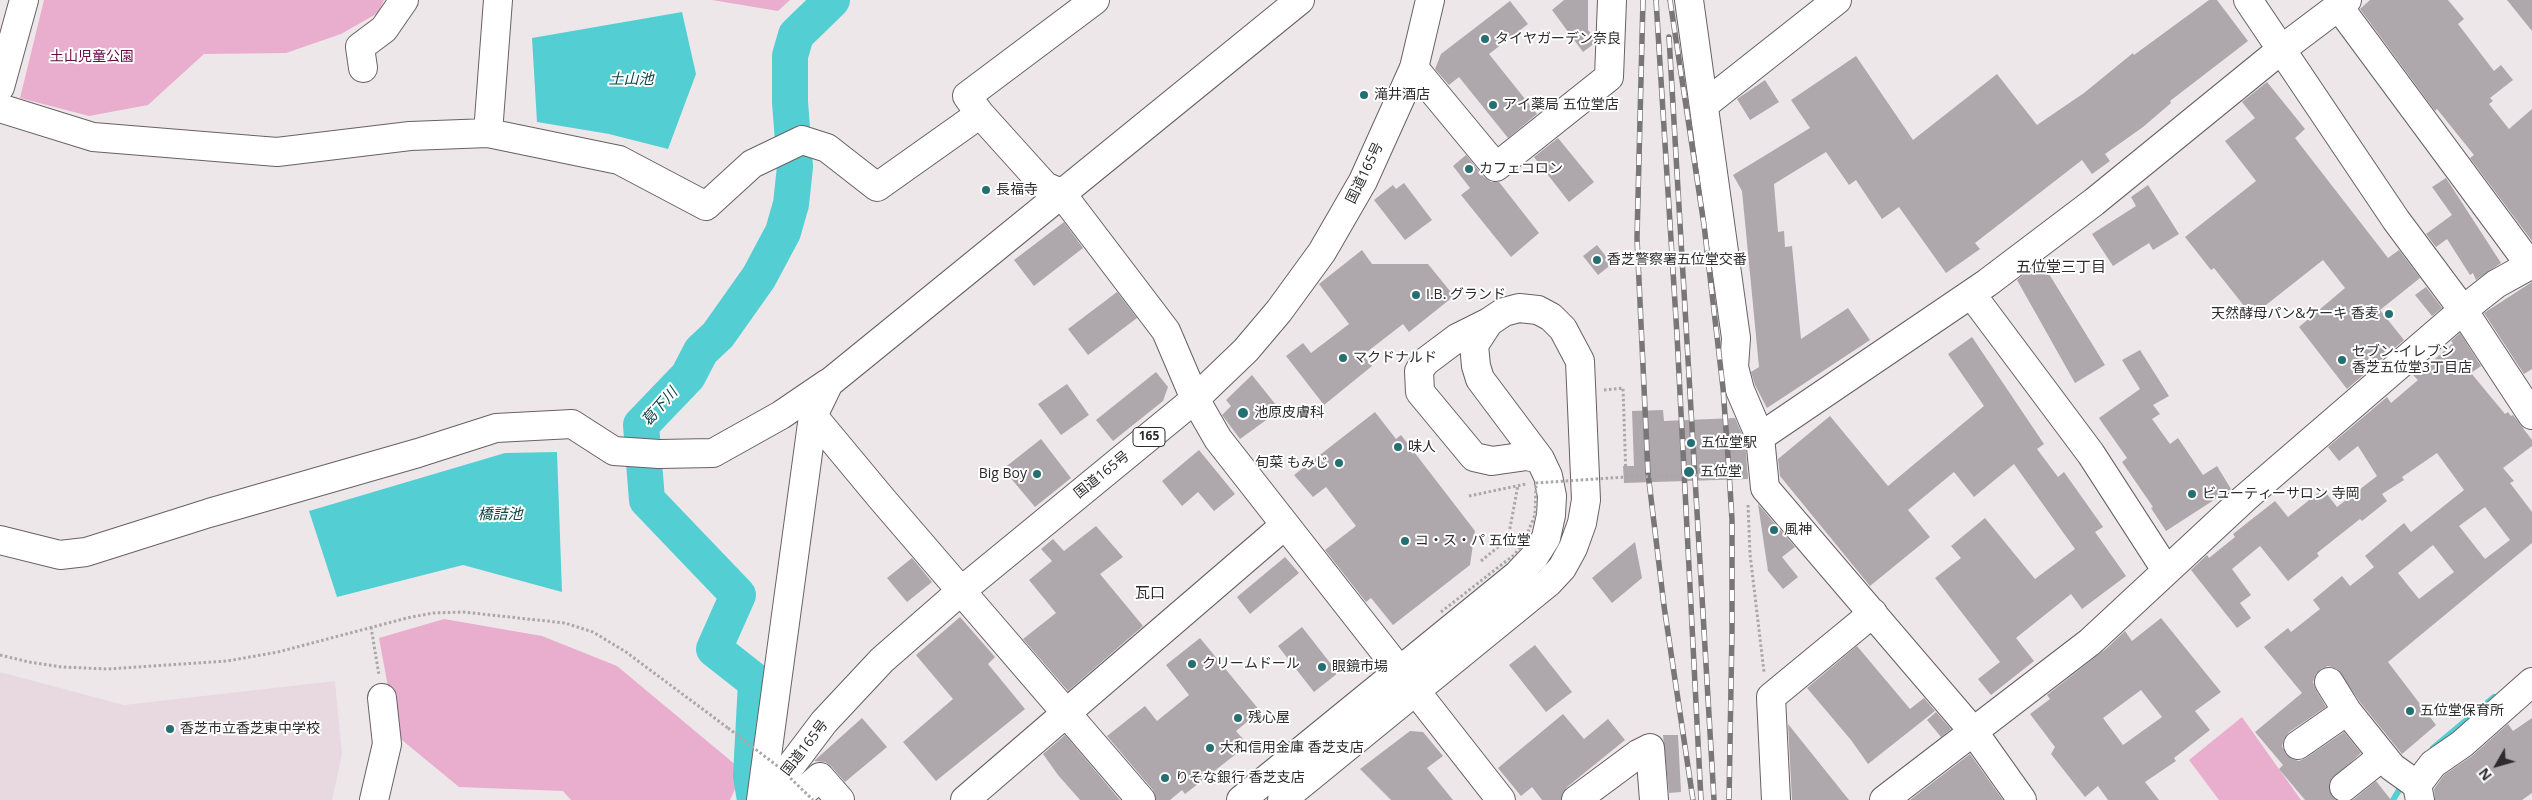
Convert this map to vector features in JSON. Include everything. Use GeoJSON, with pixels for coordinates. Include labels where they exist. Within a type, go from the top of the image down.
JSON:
{"type":"FeatureCollection","features":[{"type":"Feature","properties":{"kind":"main road"},"geometry":{"type":"LineString","coordinates":[[0,87],[24,0]]}},
{"type":"Feature","properties":{"kind":"main road"},"geometry":{"type":"LineString","coordinates":[[363,68],[360,47],[384,29],[404,0]]}},
{"type":"Feature","properties":{"kind":"main road"},"geometry":{"type":"LineString","coordinates":[[488,133],[498,0]]}},
{"type":"Feature","properties":{"kind":"main road"},"geometry":{"type":"LineString","coordinates":[[1095,0],[967,96],[980,114],[1045,186],[1060,193],[1166,331],[1195,399],[1218,439],[1501,800]]}},
{"type":"Feature","properties":{"kind":"main road","name":"国道165号"},"geometry":{"type":"LineString","coordinates":[[765,800],[824,722],[882,660],[961,591],[1195,399],[1246,350],[1279,311],[1322,252],[1363,181],[1414,68],[1430,0]]}},
{"type":"Feature","properties":{"kind":"main road"},"geometry":{"type":"LineString","coordinates":[[1414,68],[1496,167],[1609,77],[1612,0]]}},
{"type":"Feature","properties":{"kind":"main road"},"geometry":{"type":"LineString","coordinates":[[1689,0],[1736,338],[1734,367],[1740,390],[1760,437],[1765,488],[1973,731],[2022,800]]}},
{"type":"Feature","properties":{"kind":"main road"},"geometry":{"type":"LineString","coordinates":[[1704,105],[1837,0]]}},
{"type":"Feature","properties":{"kind":"main road"},"geometry":{"type":"LineString","coordinates":[[2248,0],[2396,220],[2463,310],[2532,415]]}},
{"type":"Feature","properties":{"kind":"main road"},"geometry":{"type":"LineString","coordinates":[[0,540],[60,556],[86,552],[209,513],[418,453],[496,428],[572,424],[614,451],[659,454],[713,453],[781,415],[828,383],[1291,3]]}},
{"type":"Feature","properties":{"kind":"main road"},"geometry":{"type":"LineString","coordinates":[[1760,437],[1972,295],[2094,202],[2282,49],[2343,3],[2531,265],[2496,284],[2463,310],[2245,498],[2090,642],[1973,731],[1908,784],[1884,800]]}},
{"type":"Feature","properties":{"kind":"main road"},"geometry":{"type":"LineString","coordinates":[[0,108],[93,137],[276,152],[410,136],[488,133],[619,160],[706,206],[752,164],[802,140],[827,148],[877,187],[980,114]]}},
{"type":"Feature","properties":{"kind":"main road"},"geometry":{"type":"LineString","coordinates":[[1972,295],[2091,454],[2166,570]]}},
{"type":"Feature","properties":{"kind":"main road"},"geometry":{"type":"LineString","coordinates":[[1241,800],[1407,681],[1548,583],[1562,568],[1573,548],[1582,523],[1586,500],[1583,382],[1580,361],[1572,342],[1552,317],[1538,310],[1519,308],[1504,312],[1457,338],[1426,362],[1419,371],[1420,392],[1474,457],[1492,461],[1527,456],[1538,471],[1548,476],[1552,496],[1551,515],[1546,538],[1534,557],[1517,575],[1407,681],[1282,800]]}},
{"type":"Feature","properties":{"kind":"main road"},"geometry":{"type":"LineString","coordinates":[[1489,322],[1474,345],[1476,366],[1480,379],[1538,471]]}},
{"type":"Feature","properties":{"kind":"main road"},"geometry":{"type":"LineString","coordinates":[[761,800],[813,416],[828,383]]}},
{"type":"Feature","properties":{"kind":"main road"},"geometry":{"type":"LineString","coordinates":[[813,416],[1141,800]]}},
{"type":"Feature","properties":{"kind":"main road"},"geometry":{"type":"LineString","coordinates":[[965,800],[1285,525]]}},
{"type":"Feature","properties":{"kind":"main road"},"geometry":{"type":"LineString","coordinates":[[1776,800],[1771,697],[1873,613]]}},
{"type":"Feature","properties":{"kind":"main road"},"geometry":{"type":"LineString","coordinates":[[2329,682],[2347,711],[2387,762],[2418,792],[2433,764],[2462,744],[2532,682]]}},
{"type":"Feature","properties":{"kind":"main road"},"geometry":{"type":"LineString","coordinates":[[374,800],[387,744],[382,698]]}},
{"type":"Feature","properties":{"kind":"main road"},"geometry":{"type":"LineString","coordinates":[[2298,746],[2347,711]]}},
{"type":"Feature","properties":{"kind":"main road"},"geometry":{"type":"LineString","coordinates":[[1576,800],[1638,754],[1650,748],[1654,800]]}},
{"type":"Feature","properties":{"kind":"main road"},"geometry":{"type":"LineString","coordinates":[[2344,787],[2387,762]]}},
{"type":"Feature","properties":{"kind":"main road"},"geometry":{"type":"LineString","coordinates":[[794,800],[820,778],[840,800]]}},
{"type":"Feature","properties":{"kind":"path"},"geometry":{"type":"LineString","coordinates":[[1604,390],[1623,388],[1626,477]]}},
{"type":"Feature","properties":{"kind":"path"},"geometry":{"type":"LineString","coordinates":[[1441,612],[1514,555],[1523,544],[1535,515],[1538,471]]}},
{"type":"Feature","properties":{"kind":"path"},"geometry":{"type":"LineString","coordinates":[[1469,496],[1518,485],[1538,471],[1626,477],[1746,474],[1747,489]]}},
{"type":"Feature","properties":{"kind":"path"},"geometry":{"type":"LineString","coordinates":[[1481,561],[1508,539],[1518,485]]}},
{"type":"Feature","properties":{"kind":"path"},"geometry":{"type":"LineString","coordinates":[[1747,498],[1750,554],[1763,671],[1771,697]]}},
{"type":"Feature","properties":{"kind":"path"},"geometry":{"type":"LineString","coordinates":[[0,655],[62,667],[108,669],[168,666],[227,661],[278,652],[433,613],[463,612],[565,623],[593,632],[626,652],[780,768],[813,800]]}},
{"type":"Feature","properties":{"kind":"path"},"geometry":{"type":"LineString","coordinates":[[371,628],[382,698]]}},
{"type":"Feature","properties":{"kind":"shaded area","name":"香芝市立香芝東中学校"},"geometry":{"type":"Polygon","coordinates":[[[0,672],[124,705],[335,681],[342,754],[332,800],[0,800],[0,672]]]}},
{"type":"Feature","properties":{"kind":"green space","name":"土山児童公園"},"geometry":{"type":"Polygon","coordinates":[[[44,0],[384,0],[378,13],[341,34],[286,53],[204,54],[148,105],[89,116],[20,98],[44,0]]]}},
{"type":"Feature","properties":{"kind":"green space"},"geometry":{"type":"Polygon","coordinates":[[[712,0],[790,0],[778,11],[712,0]]]}},
{"type":"Feature","properties":{"kind":"green space"},"geometry":{"type":"Polygon","coordinates":[[[444,619],[542,636],[617,666],[743,771],[730,800],[571,800],[563,791],[459,787],[397,736],[379,638],[444,619]]]}},
{"type":"Feature","properties":{"kind":"green space"},"geometry":{"type":"Polygon","coordinates":[[[2242,717],[2301,800],[2219,800],[2189,760],[2242,717]]]}},
{"type":"Feature","properties":{"kind":"water","name":"土山池"},"geometry":{"type":"Polygon","coordinates":[[[682,12],[696,74],[668,149],[609,134],[537,122],[532,38],[682,12]]]}},
{"type":"Feature","properties":{"kind":"water","name":"橋詰池"},"geometry":{"type":"Polygon","coordinates":[[[557,452],[562,592],[463,565],[337,597],[309,511],[505,453],[557,452]]]}},
{"type":"Feature","properties":{"kind":"building"},"geometry":{"type":"Polygon","coordinates":[[[1564,0],[1588,0],[1588,30],[1595,38],[1595,43],[1583,52],[1552,10],[1564,0]]]}},
{"type":"Feature","properties":{"kind":"building"},"geometry":{"type":"Polygon","coordinates":[[[2209,0],[2217,0],[2248,41],[2170,101],[2171,103],[2143,127],[2105,154],[2110,161],[2092,174],[2082,160],[1975,243],[1980,249],[1946,273],[1899,207],[1882,219],[1856,180],[1849,185],[1826,152],[1774,184],[1778,232],[1784,231],[1785,247],[1792,246],[1801,339],[1848,308],[1870,340],[1767,408],[1755,385],[1751,372],[1759,367],[1742,191],[1733,175],[1810,128],[1791,100],[1856,56],[1913,140],[1997,74],[2037,125],[2084,93],[2133,53],[2134,55],[2209,0]]]}},
{"type":"Feature","properties":{"kind":"building"},"geometry":{"type":"Polygon","coordinates":[[[2370,0],[2448,0],[2464,19],[2458,24],[2494,71],[2501,65],[2513,80],[2490,98],[2493,101],[2489,104],[2509,129],[2532,109],[2532,241],[2470,158],[2474,155],[2437,109],[2435,111],[2360,9],[2370,0]]]}},
{"type":"Feature","properties":{"kind":"building"},"geometry":{"type":"Polygon","coordinates":[[[2507,0],[2532,0],[2532,31],[2507,0]]]}},
{"type":"Feature","properties":{"kind":"building"},"geometry":{"type":"Polygon","coordinates":[[[1510,1],[1528,24],[1489,54],[1537,114],[1508,138],[1459,77],[1449,85],[1435,69],[1441,54],[1510,1]]]}},
{"type":"Feature","properties":{"kind":"building"},"geometry":{"type":"Polygon","coordinates":[[[1765,80],[1779,102],[1750,120],[1737,99],[1765,80]]]}},
{"type":"Feature","properties":{"kind":"building"},"geometry":{"type":"Polygon","coordinates":[[[2267,82],[2305,129],[2295,138],[2388,258],[2399,250],[2420,278],[2380,310],[2404,340],[2347,389],[2299,327],[2345,288],[2323,260],[2252,316],[2214,268],[2211,270],[2185,237],[2256,181],[2225,141],[2255,118],[2242,102],[2267,82]]]}},
{"type":"Feature","properties":{"kind":"building"},"geometry":{"type":"Polygon","coordinates":[[[1558,138],[1594,182],[1569,202],[1534,157],[1558,138]]]}},
{"type":"Feature","properties":{"kind":"building"},"geometry":{"type":"Polygon","coordinates":[[[1466,155],[1484,177],[1491,182],[1499,182],[1539,233],[1511,257],[1461,195],[1470,188],[1453,166],[1466,155]]]}},
{"type":"Feature","properties":{"kind":"building"},"geometry":{"type":"Polygon","coordinates":[[[2446,178],[2501,263],[2476,280],[2473,273],[2470,275],[2447,239],[2436,247],[2426,234],[2452,215],[2432,187],[2446,178]]]}},
{"type":"Feature","properties":{"kind":"building"},"geometry":{"type":"Polygon","coordinates":[[[1404,183],[1432,220],[1405,240],[1374,200],[1393,185],[1396,189],[1404,183]]]}},
{"type":"Feature","properties":{"kind":"building"},"geometry":{"type":"Polygon","coordinates":[[[2148,185],[2179,234],[2153,250],[2149,243],[2113,266],[2092,234],[2136,206],[2131,197],[2148,185]]]}},
{"type":"Feature","properties":{"kind":"building"},"geometry":{"type":"Polygon","coordinates":[[[1064,222],[1083,248],[1034,286],[1014,260],[1064,222]]]}},
{"type":"Feature","properties":{"kind":"building","name":"香芝警察署五位堂交番"},"geometry":{"type":"Polygon","coordinates":[[[1597,245],[1612,264],[1598,275],[1583,256],[1597,245]]]}},
{"type":"Feature","properties":{"kind":"building"},"geometry":{"type":"Polygon","coordinates":[[[1362,250],[1372,264],[1428,264],[1454,296],[1409,332],[1403,324],[1363,355],[1372,366],[1324,405],[1286,356],[1303,343],[1311,353],[1349,324],[1319,284],[1362,250]]]}},
{"type":"Feature","properties":{"kind":"building"},"geometry":{"type":"Polygon","coordinates":[[[2041,261],[2105,365],[2075,383],[2017,280],[2041,261]]]}},
{"type":"Feature","properties":{"kind":"building"},"geometry":{"type":"Polygon","coordinates":[[[2532,282],[2532,369],[2524,374],[2484,313],[2532,282]]]}},
{"type":"Feature","properties":{"kind":"building"},"geometry":{"type":"Polygon","coordinates":[[[2426,287],[2442,308],[2432,316],[2415,295],[2426,287]]]}},
{"type":"Feature","properties":{"kind":"building"},"geometry":{"type":"Polygon","coordinates":[[[1117,292],[1137,318],[1088,355],[1068,329],[1117,292]]]}},
{"type":"Feature","properties":{"kind":"building"},"geometry":{"type":"Polygon","coordinates":[[[2460,333],[2481,366],[2471,373],[2505,414],[2508,412],[2511,416],[2513,415],[2532,440],[2532,446],[2503,468],[2514,481],[2510,483],[2532,512],[2532,543],[2388,662],[2436,725],[2402,754],[2360,702],[2337,669],[2328,666],[2316,674],[2313,682],[2326,707],[2289,732],[2282,746],[2285,753],[2292,759],[2299,761],[2344,732],[2361,753],[2330,781],[2329,790],[2336,800],[2305,800],[2279,769],[2283,765],[2255,732],[2302,693],[2264,647],[2288,628],[2291,632],[2320,609],[2313,600],[2342,576],[2350,586],[2374,567],[2365,556],[2404,523],[2411,532],[2464,490],[2437,453],[2402,477],[2404,480],[2382,494],[2387,501],[2362,521],[2360,519],[2317,553],[2319,556],[2288,581],[2260,546],[2232,569],[2251,595],[2240,603],[2251,618],[2237,628],[2191,570],[2207,555],[2209,558],[2235,537],[2233,534],[2275,501],[2288,517],[2323,489],[2337,507],[2377,476],[2358,446],[2339,461],[2328,447],[2387,397],[2391,403],[2418,380],[2412,374],[2424,364],[2426,367],[2453,343],[2451,341],[2460,333]],[[2485,507],[2459,526],[2485,559],[2510,540],[2485,507]],[[2433,545],[2398,573],[2419,599],[2454,572],[2433,545]]]}},
{"type":"Feature","properties":{"kind":"building"},"geometry":{"type":"Polygon","coordinates":[[[1972,337],[2044,444],[2037,449],[2058,477],[2064,472],[2103,527],[2095,532],[2126,576],[2082,609],[2071,594],[2016,638],[2034,661],[1991,695],[1978,679],[2000,662],[1935,578],[1961,558],[1951,546],[1985,518],[2035,579],[2075,549],[2014,464],[1974,497],[1954,472],[1908,510],[1930,537],[1870,586],[1780,476],[1778,459],[1830,416],[1888,486],[1984,406],[1948,354],[1972,337]]]}},
{"type":"Feature","properties":{"kind":"building"},"geometry":{"type":"Polygon","coordinates":[[[2140,350],[2169,396],[2153,405],[2160,414],[2152,419],[2170,444],[2178,438],[2203,475],[2217,466],[2231,489],[2166,531],[2151,508],[2153,507],[2122,462],[2127,458],[2099,418],[2140,389],[2122,360],[2140,350]]]}},
{"type":"Feature","properties":{"kind":"building"},"geometry":{"type":"Polygon","coordinates":[[[1156,372],[1168,387],[1163,401],[1113,441],[1096,420],[1156,372]]]}},
{"type":"Feature","properties":{"kind":"building"},"geometry":{"type":"Polygon","coordinates":[[[1252,375],[1280,410],[1240,439],[1222,415],[1231,406],[1226,400],[1252,375]]]}},
{"type":"Feature","properties":{"kind":"building"},"geometry":{"type":"Polygon","coordinates":[[[1067,384],[1089,415],[1061,435],[1038,404],[1067,384]]]}},
{"type":"Feature","properties":{"kind":"building","name":"五位堂駅"},"geometry":{"type":"Polygon","coordinates":[[[1663,410],[1664,421],[1735,418],[1745,441],[1748,479],[1624,483],[1623,466],[1634,466],[1632,411],[1663,410]]]}},
{"type":"Feature","properties":{"kind":"building","name":"コ・ス・パ 五位堂"},"geometry":{"type":"Polygon","coordinates":[[[1375,412],[1396,439],[1401,435],[1475,531],[1470,565],[1393,625],[1371,598],[1366,602],[1325,550],[1356,526],[1326,487],[1313,497],[1294,475],[1375,412]]]}},
{"type":"Feature","properties":{"kind":"building","name":"Big Boy"},"geometry":{"type":"Polygon","coordinates":[[[1041,439],[1071,478],[1035,507],[1003,469],[1041,439]]]}},
{"type":"Feature","properties":{"kind":"building"},"geometry":{"type":"Polygon","coordinates":[[[1199,450],[1235,494],[1214,511],[1198,492],[1182,506],[1162,481],[1199,450]]]}},
{"type":"Feature","properties":{"kind":"building"},"geometry":{"type":"Polygon","coordinates":[[[1758,504],[1795,547],[1782,557],[1798,577],[1783,589],[1768,571],[1758,504]]]}},
{"type":"Feature","properties":{"kind":"building"},"geometry":{"type":"Polygon","coordinates":[[[1096,526],[1123,557],[1100,574],[1143,626],[1068,691],[1023,639],[1056,613],[1029,580],[1052,561],[1041,549],[1053,539],[1064,551],[1096,526]]]}},
{"type":"Feature","properties":{"kind":"building"},"geometry":{"type":"Polygon","coordinates":[[[1635,542],[1642,578],[1612,603],[1592,578],[1635,542]]]}},
{"type":"Feature","properties":{"kind":"building"},"geometry":{"type":"Polygon","coordinates":[[[1285,557],[1299,573],[1250,614],[1237,597],[1285,557]]]}},
{"type":"Feature","properties":{"kind":"building"},"geometry":{"type":"Polygon","coordinates":[[[912,558],[932,582],[907,602],[887,578],[912,558]]]}},
{"type":"Feature","properties":{"kind":"building"},"geometry":{"type":"Polygon","coordinates":[[[960,617],[995,657],[988,664],[1025,709],[936,781],[903,742],[953,699],[916,655],[960,617]]]}},
{"type":"Feature","properties":{"kind":"building"},"geometry":{"type":"Polygon","coordinates":[[[2161,618],[2221,692],[2195,711],[2210,730],[2174,758],[2176,761],[2145,782],[2159,800],[2108,800],[2098,786],[2085,797],[2051,754],[2055,747],[2030,714],[2050,699],[2047,695],[2107,648],[2125,631],[2132,641],[2161,618]],[[2141,690],[2103,718],[2123,745],[2162,717],[2141,690]]]}},
{"type":"Feature","properties":{"kind":"building"},"geometry":{"type":"Polygon","coordinates":[[[1302,627],[1338,673],[1314,692],[1278,646],[1302,627]]]}},
{"type":"Feature","properties":{"kind":"building"},"geometry":{"type":"Polygon","coordinates":[[[1200,638],[1260,711],[1236,731],[1243,739],[1232,748],[1236,754],[1185,794],[1182,790],[1170,800],[1156,800],[1153,790],[1107,736],[1145,706],[1157,721],[1189,695],[1166,665],[1200,638]]]}},
{"type":"Feature","properties":{"kind":"building"},"geometry":{"type":"Polygon","coordinates":[[[1535,645],[1572,692],[1546,712],[1509,665],[1535,645]]]}},
{"type":"Feature","properties":{"kind":"building"},"geometry":{"type":"Polygon","coordinates":[[[1857,646],[1910,709],[1924,698],[1935,711],[1868,764],[1851,740],[1807,688],[1857,646]]]}},
{"type":"Feature","properties":{"kind":"building"},"geometry":{"type":"Polygon","coordinates":[[[1936,712],[1951,729],[1941,737],[1927,720],[1936,712]]]}},
{"type":"Feature","properties":{"kind":"building"},"geometry":{"type":"Polygon","coordinates":[[[1563,714],[1584,739],[1608,719],[1625,740],[1567,787],[1561,800],[1542,800],[1532,787],[1521,796],[1498,768],[1563,714]]]}},
{"type":"Feature","properties":{"kind":"building"},"geometry":{"type":"Polygon","coordinates":[[[862,718],[887,747],[845,782],[831,766],[825,762],[814,761],[862,718]]]}},
{"type":"Feature","properties":{"kind":"building"},"geometry":{"type":"Polygon","coordinates":[[[2532,718],[2532,793],[2522,800],[2435,800],[2434,789],[2444,775],[2472,756],[2508,724],[2513,731],[2532,718]]]}},
{"type":"Feature","properties":{"kind":"building"},"geometry":{"type":"Polygon","coordinates":[[[1788,724],[1849,800],[1792,800],[1788,724]]]}},
{"type":"Feature","properties":{"kind":"building"},"geometry":{"type":"Polygon","coordinates":[[[1410,731],[1423,732],[1443,756],[1427,768],[1453,800],[1391,800],[1360,769],[1410,731]]]}},
{"type":"Feature","properties":{"kind":"building"},"geometry":{"type":"Polygon","coordinates":[[[1065,735],[1120,800],[1080,800],[1058,775],[1043,754],[1065,735]]]}},
{"type":"Feature","properties":{"kind":"building"},"geometry":{"type":"Polygon","coordinates":[[[1663,735],[1678,735],[1681,792],[1669,793],[1663,735]]]}},
{"type":"Feature","properties":{"kind":"building"},"geometry":{"type":"Polygon","coordinates":[[[1970,754],[2003,800],[1910,800],[1970,754]]]}},
{"type":"Feature","properties":{"kind":"building"},"geometry":{"type":"Polygon","coordinates":[[[2376,781],[2391,800],[2352,800],[2354,799],[2376,781]]]}},
{"type":"Feature","properties":{"kind":"waterway","name":"葛下川"},"geometry":{"type":"LineString","coordinates":[[755,800],[751,776],[756,682],[714,649],[738,595],[647,500],[641,425],[688,376],[701,351],[718,335],[759,277],[783,232],[791,204],[795,167],[790,102],[790,56],[796,35],[832,0]]}},
{"type":"Feature","properties":{"kind":"waterway"},"geometry":{"type":"LineString","coordinates":[[2433,748],[2494,697]]}},
{"type":"Feature","properties":{"kind":"waterway"},"geometry":{"type":"LineString","coordinates":[[2393,800],[2404,782]]}},
{"type":"Feature","properties":{"kind":"railway"},"geometry":{"type":"LineString","coordinates":[[1643,0],[1637,238],[1648,473],[1664,606],[1693,800]]}},
{"type":"Feature","properties":{"kind":"railway"},"geometry":{"type":"LineString","coordinates":[[1656,0],[1677,335],[1701,800]]}},
{"type":"Feature","properties":{"kind":"railway"},"geometry":{"type":"LineString","coordinates":[[1670,0],[1704,225],[1723,388],[1732,520],[1729,800]]}},
{"type":"Feature","properties":{"kind":"railway"},"geometry":{"type":"LineString","coordinates":[[1669,37],[1714,800]]}},
{"type":"Feature","properties":{"kind":"place","name":"タイヤガーデン奈良"},"geometry":{"type":"Point","coordinates":[1485,39]}},
{"type":"Feature","properties":{"kind":"place","name":"滝井酒店"},"geometry":{"type":"Point","coordinates":[1364,95]}},
{"type":"Feature","properties":{"kind":"place","name":"アイ薬局 五位堂店"},"geometry":{"type":"Point","coordinates":[1493,105]}},
{"type":"Feature","properties":{"kind":"place","name":"カフェコロン"},"geometry":{"type":"Point","coordinates":[1469,169]}},
{"type":"Feature","properties":{"kind":"place","name":"長福寺"},"geometry":{"type":"Point","coordinates":[986,190]}},
{"type":"Feature","properties":{"kind":"place","name":"香芝警察署五位堂交番"},"geometry":{"type":"Point","coordinates":[1597,260]}},
{"type":"Feature","properties":{"kind":"place","name":"I.B. グランド"},"geometry":{"type":"Point","coordinates":[1416,295]}},
{"type":"Feature","properties":{"kind":"place","name":"天然酵母パン&ケーキ 香麦"},"geometry":{"type":"Point","coordinates":[2389,314]}},
{"type":"Feature","properties":{"kind":"place","name":"マクドナルド"},"geometry":{"type":"Point","coordinates":[1343,358]}},
{"type":"Feature","properties":{"kind":"place","name":"セブン-イレブン 香芝五位堂3丁目店"},"geometry":{"type":"Point","coordinates":[2342,360]}},
{"type":"Feature","properties":{"kind":"place","name":"池原皮膚科"},"geometry":{"type":"Point","coordinates":[1243,413]}},
{"type":"Feature","properties":{"kind":"place","name":"五位堂駅"},"geometry":{"type":"Point","coordinates":[1691,443]}},
{"type":"Feature","properties":{"kind":"place","name":"味人"},"geometry":{"type":"Point","coordinates":[1398,447]}},
{"type":"Feature","properties":{"kind":"place","name":"旬菜 もみじ"},"geometry":{"type":"Point","coordinates":[1339,463]}},
{"type":"Feature","properties":{"kind":"place","name":"五位堂"},"geometry":{"type":"Point","coordinates":[1689,472]}},
{"type":"Feature","properties":{"kind":"place","name":"Big Boy"},"geometry":{"type":"Point","coordinates":[1037,474]}},
{"type":"Feature","properties":{"kind":"place","name":"ビューティーサロン 寺岡"},"geometry":{"type":"Point","coordinates":[2192,494]}},
{"type":"Feature","properties":{"kind":"place","name":"風神"},"geometry":{"type":"Point","coordinates":[1774,530]}},
{"type":"Feature","properties":{"kind":"place","name":"コ・ス・パ 五位堂"},"geometry":{"type":"Point","coordinates":[1405,541]}},
{"type":"Feature","properties":{"kind":"place","name":"クリームドール"},"geometry":{"type":"Point","coordinates":[1192,664]}},
{"type":"Feature","properties":{"kind":"place","name":"眼鏡市場"},"geometry":{"type":"Point","coordinates":[1322,667]}},
{"type":"Feature","properties":{"kind":"place","name":"五位堂保育所"},"geometry":{"type":"Point","coordinates":[2410,711]}},
{"type":"Feature","properties":{"kind":"place","name":"残心屋"},"geometry":{"type":"Point","coordinates":[1238,718]}},
{"type":"Feature","properties":{"kind":"place","name":"香芝市立香芝東中学校"},"geometry":{"type":"Point","coordinates":[170,729]}},
{"type":"Feature","properties":{"kind":"place","name":"大和信用金庫 香芝支店"},"geometry":{"type":"Point","coordinates":[1210,748]}},
{"type":"Feature","properties":{"kind":"place","name":"りそな銀行 香芝支店"},"geometry":{"type":"Point","coordinates":[1165,778]}},
{"type":"Feature","properties":{"kind":"district","name":"五位堂三丁目"},"geometry":{"type":"Point","coordinates":[2061,268]}},
{"type":"Feature","properties":{"kind":"district","name":"瓦口"},"geometry":{"type":"Point","coordinates":[1150,594]}}]}
